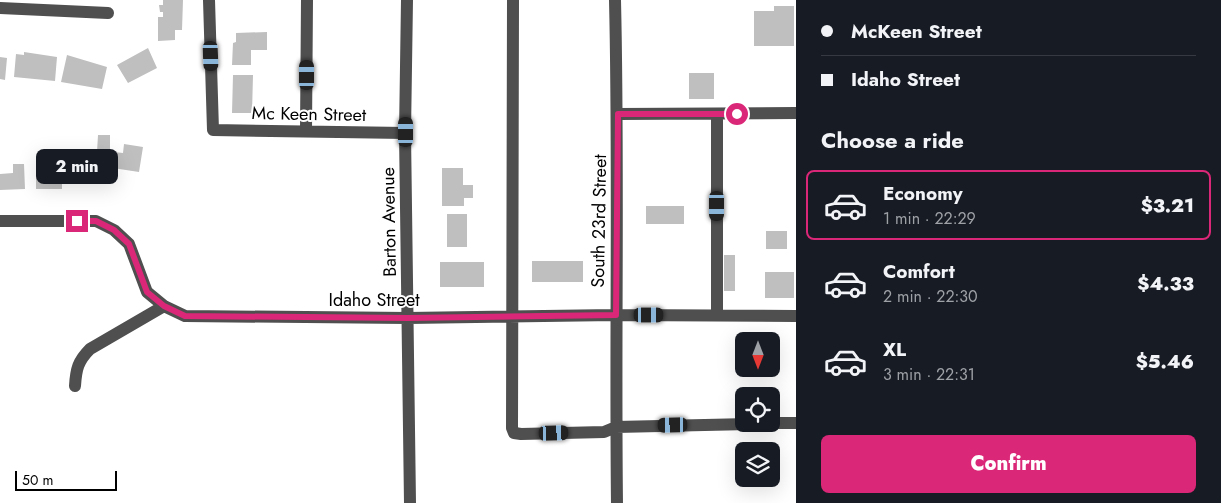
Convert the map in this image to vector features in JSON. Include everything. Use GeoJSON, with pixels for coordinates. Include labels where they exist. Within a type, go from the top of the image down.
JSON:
{"type":"FeatureCollection","features":[{"type":"Feature","properties":{"kind":"street","name":"Mc Keen Street"},"geometry":{"type":"LineString","coordinates":[[209,0],[213,130],[406,132]]}},
{"type":"Feature","properties":{"kind":"street"},"geometry":{"type":"LineString","coordinates":[[306,131],[307,0]]}},
{"type":"Feature","properties":{"kind":"street","name":"Barton Avenue"},"geometry":{"type":"LineString","coordinates":[[407,0],[406,132],[410,503]]}},
{"type":"Feature","properties":{"kind":"street"},"geometry":{"type":"LineString","coordinates":[[513,0],[512,428],[514,433],[604,432],[616,426],[735,424]]}},
{"type":"Feature","properties":{"kind":"street","name":"South 23rd Street"},"geometry":{"type":"LineString","coordinates":[[615,0],[618,114],[617,503]]}},
{"type":"Feature","properties":{"kind":"street"},"geometry":{"type":"LineString","coordinates":[[0,8],[108,12]]}},
{"type":"Feature","properties":{"kind":"street"},"geometry":{"type":"LineString","coordinates":[[618,114],[717,115],[796,113]]}},
{"type":"Feature","properties":{"kind":"street"},"geometry":{"type":"LineString","coordinates":[[717,115],[717,315]]}},
{"type":"Feature","properties":{"kind":"street","name":"Idaho Street"},"geometry":{"type":"LineString","coordinates":[[0,221],[96,221],[129,244],[147,292],[164,306],[185,316],[408,318],[616,315],[796,316]]}},
{"type":"Feature","properties":{"kind":"street"},"geometry":{"type":"LineString","coordinates":[[75,386],[76,368],[81,358],[90,349],[164,306]]}},
{"type":"Feature","properties":{"kind":"street"},"geometry":{"type":"LineString","coordinates":[[780,423],[796,423]]}},
{"type":"Feature","properties":{"kind":"building"},"geometry":{"type":"Polygon","coordinates":[[[163,0],[183,0],[182,30],[175,30],[175,40],[158,41],[158,17],[163,17],[163,12],[160,12],[159,5],[163,5],[163,0]]]}},
{"type":"Feature","properties":{"kind":"building"},"geometry":{"type":"Polygon","coordinates":[[[774,6],[794,6],[794,46],[754,46],[754,11],[774,11],[774,6]]]}},
{"type":"Feature","properties":{"kind":"building"},"geometry":{"type":"Polygon","coordinates":[[[267,32],[267,50],[251,50],[251,65],[232,65],[233,43],[236,42],[236,33],[267,32]]]}},
{"type":"Feature","properties":{"kind":"building"},"geometry":{"type":"Polygon","coordinates":[[[148,48],[157,68],[128,83],[117,65],[148,48]]]}},
{"type":"Feature","properties":{"kind":"building"},"geometry":{"type":"Polygon","coordinates":[[[24,52],[57,57],[55,81],[14,77],[16,54],[24,55],[24,52]]]}},
{"type":"Feature","properties":{"kind":"building"},"geometry":{"type":"Polygon","coordinates":[[[67,55],[107,67],[102,89],[61,82],[67,55]]]}},
{"type":"Feature","properties":{"kind":"building"},"geometry":{"type":"Polygon","coordinates":[[[0,57],[7,58],[5,80],[0,79],[0,57]]]}},
{"type":"Feature","properties":{"kind":"building"},"geometry":{"type":"Polygon","coordinates":[[[689,73],[714,73],[714,99],[689,99],[689,73]]]}},
{"type":"Feature","properties":{"kind":"building"},"geometry":{"type":"Polygon","coordinates":[[[233,75],[253,75],[252,113],[232,113],[233,75]]]}},
{"type":"Feature","properties":{"kind":"building"},"geometry":{"type":"Polygon","coordinates":[[[98,135],[110,135],[110,151],[99,151],[99,178],[72,178],[72,160],[86,161],[87,151],[97,152],[98,135]]]}},
{"type":"Feature","properties":{"kind":"building"},"geometry":{"type":"Polygon","coordinates":[[[124,144],[143,147],[139,172],[113,168],[114,152],[123,153],[124,144]]]}},
{"type":"Feature","properties":{"kind":"building"},"geometry":{"type":"Polygon","coordinates":[[[13,164],[24,164],[25,189],[0,190],[0,174],[13,173],[13,164]]]}},
{"type":"Feature","properties":{"kind":"building"},"geometry":{"type":"Polygon","coordinates":[[[442,168],[463,168],[463,185],[473,185],[473,198],[464,198],[464,206],[442,206],[442,168]]]}},
{"type":"Feature","properties":{"kind":"building"},"geometry":{"type":"Polygon","coordinates":[[[36,173],[62,173],[62,189],[36,189],[36,173]]]}},
{"type":"Feature","properties":{"kind":"building"},"geometry":{"type":"Polygon","coordinates":[[[646,206],[684,206],[684,224],[646,224],[646,206]]]}},
{"type":"Feature","properties":{"kind":"building"},"geometry":{"type":"Polygon","coordinates":[[[447,214],[467,214],[467,247],[447,247],[447,214]]]}},
{"type":"Feature","properties":{"kind":"building"},"geometry":{"type":"Polygon","coordinates":[[[766,231],[787,231],[787,249],[766,249],[766,231]]]}},
{"type":"Feature","properties":{"kind":"building"},"geometry":{"type":"Polygon","coordinates":[[[724,255],[735,255],[735,291],[724,291],[724,255]]]}},
{"type":"Feature","properties":{"kind":"building"},"geometry":{"type":"Polygon","coordinates":[[[532,261],[583,261],[583,282],[532,282],[532,261]]]}},
{"type":"Feature","properties":{"kind":"building"},"geometry":{"type":"Polygon","coordinates":[[[440,262],[484,262],[484,287],[440,287],[440,262]]]}},
{"type":"Feature","properties":{"kind":"building"},"geometry":{"type":"Polygon","coordinates":[[[765,272],[794,272],[794,298],[765,298],[765,272]]]}},
{"type":"Feature","properties":{"kind":"route"},"geometry":{"type":"LineString","coordinates":[[77,221],[96,221],[114,230],[129,244],[147,292],[164,306],[185,316],[408,318],[616,315],[618,114],[737,114]]}}]}
